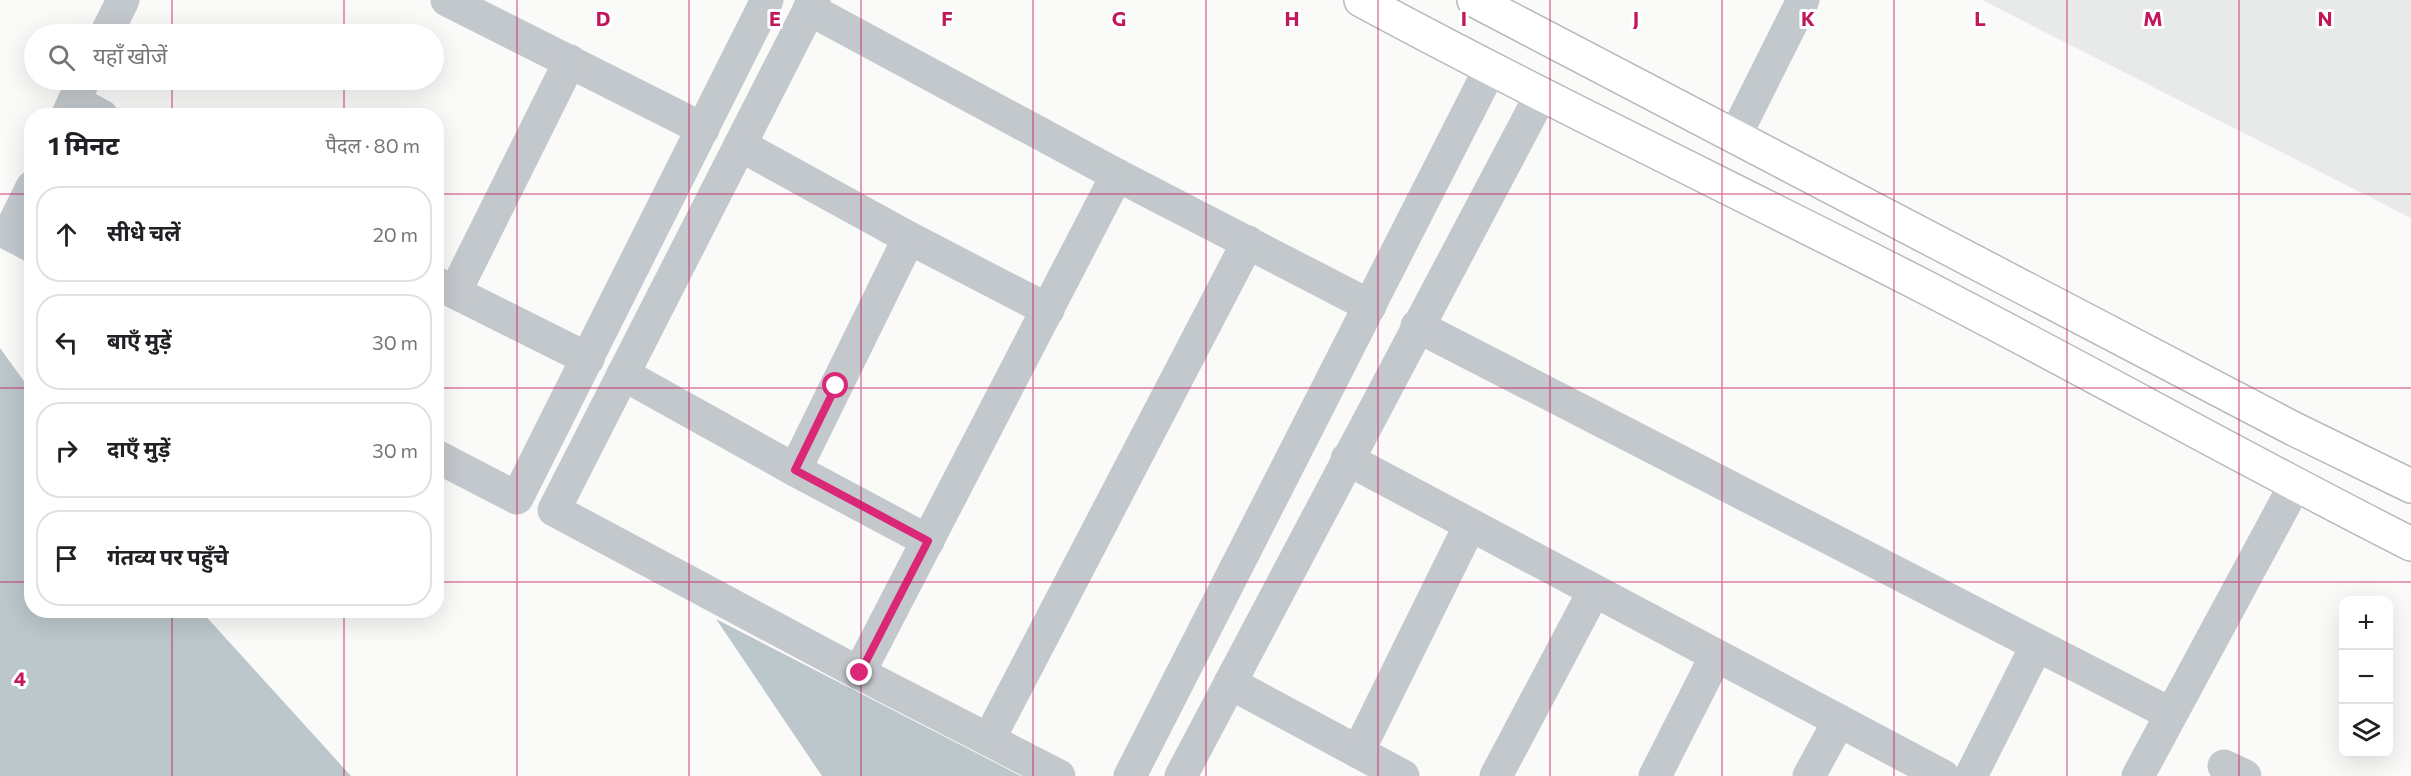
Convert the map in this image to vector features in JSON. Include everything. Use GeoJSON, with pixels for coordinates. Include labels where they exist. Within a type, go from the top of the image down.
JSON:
{"type":"FeatureCollection","features":[{"type":"Feature","properties":{"kind":"main road"},"geometry":{"type":"LineString","coordinates":[[1361,0],[1541,95],[1924,286],[2295,485],[2411,544]]}},
{"type":"Feature","properties":{"kind":"main road"},"geometry":{"type":"LineString","coordinates":[[1474,0],[2292,428],[2411,486]]}},
{"type":"Feature","properties":{"kind":"street"},"geometry":{"type":"LineString","coordinates":[[111,24],[123,0]]}},
{"type":"Feature","properties":{"kind":"street"},"geometry":{"type":"LineString","coordinates":[[447,0],[703,129]]}},
{"type":"Feature","properties":{"kind":"street"},"geometry":{"type":"LineString","coordinates":[[444,460],[518,498],[767,0]]}},
{"type":"Feature","properties":{"kind":"street"},"geometry":{"type":"LineString","coordinates":[[1734,136],[1803,0]]}},
{"type":"Feature","properties":{"kind":"street"},"geometry":{"type":"LineString","coordinates":[[1059,776],[554,510],[812,5],[1117,175],[1370,306]]}},
{"type":"Feature","properties":{"kind":"street"},"geometry":{"type":"LineString","coordinates":[[570,62],[446,287],[588,359]]}},
{"type":"Feature","properties":{"kind":"street"},"geometry":{"type":"LineString","coordinates":[[1130,776],[1490,69]]}},
{"type":"Feature","properties":{"kind":"street"},"geometry":{"type":"LineString","coordinates":[[1181,776],[1541,95]]}},
{"type":"Feature","properties":{"kind":"street"},"geometry":{"type":"LineString","coordinates":[[740,145],[909,238],[1048,310]]}},
{"type":"Feature","properties":{"kind":"street"},"geometry":{"type":"LineString","coordinates":[[860,673],[1117,175]]}},
{"type":"Feature","properties":{"kind":"street"},"geometry":{"type":"LineString","coordinates":[[24,203],[9,234],[24,242]]}},
{"type":"Feature","properties":{"kind":"street"},"geometry":{"type":"LineString","coordinates":[[795,470],[909,238]]}},
{"type":"Feature","properties":{"kind":"street"},"geometry":{"type":"LineString","coordinates":[[989,739],[1248,242]]}},
{"type":"Feature","properties":{"kind":"street"},"geometry":{"type":"LineString","coordinates":[[1417,326],[2170,714]]}},
{"type":"Feature","properties":{"kind":"street"},"geometry":{"type":"LineString","coordinates":[[623,374],[928,541]]}},
{"type":"Feature","properties":{"kind":"street"},"geometry":{"type":"LineString","coordinates":[[1347,459],[1943,776]]}},
{"type":"Feature","properties":{"kind":"street"},"geometry":{"type":"LineString","coordinates":[[2138,776],[2295,485]]}},
{"type":"Feature","properties":{"kind":"street"},"geometry":{"type":"LineString","coordinates":[[1358,752],[1470,525]]}},
{"type":"Feature","properties":{"kind":"street"},"geometry":{"type":"LineString","coordinates":[[1497,776],[1594,591]]}},
{"type":"Feature","properties":{"kind":"street"},"geometry":{"type":"LineString","coordinates":[[1971,776],[2037,645]]}},
{"type":"Feature","properties":{"kind":"street"},"geometry":{"type":"LineString","coordinates":[[1654,776],[1716,656]]}},
{"type":"Feature","properties":{"kind":"street"},"geometry":{"type":"LineString","coordinates":[[1230,683],[1403,776]]}},
{"type":"Feature","properties":{"kind":"street"},"geometry":{"type":"LineString","coordinates":[[1809,776],[1839,720]]}},
{"type":"Feature","properties":{"kind":"shaded area"},"geometry":{"type":"Polygon","coordinates":[[[1982,0],[2411,0],[2411,218],[1982,0]]]}},
{"type":"Feature","properties":{"kind":"shaded area"},"geometry":{"type":"Polygon","coordinates":[[[0,348],[24,381],[24,618],[207,618],[351,776],[0,776],[0,348]]]}},
{"type":"Feature","properties":{"kind":"shaded area"},"geometry":{"type":"Polygon","coordinates":[[[716,619],[1021,776],[822,776],[716,619]]]}},
{"type":"Feature","properties":{"kind":"route"},"geometry":{"type":"LineString","coordinates":[[836,386],[795,470],[928,541],[860,673]]}}]}
